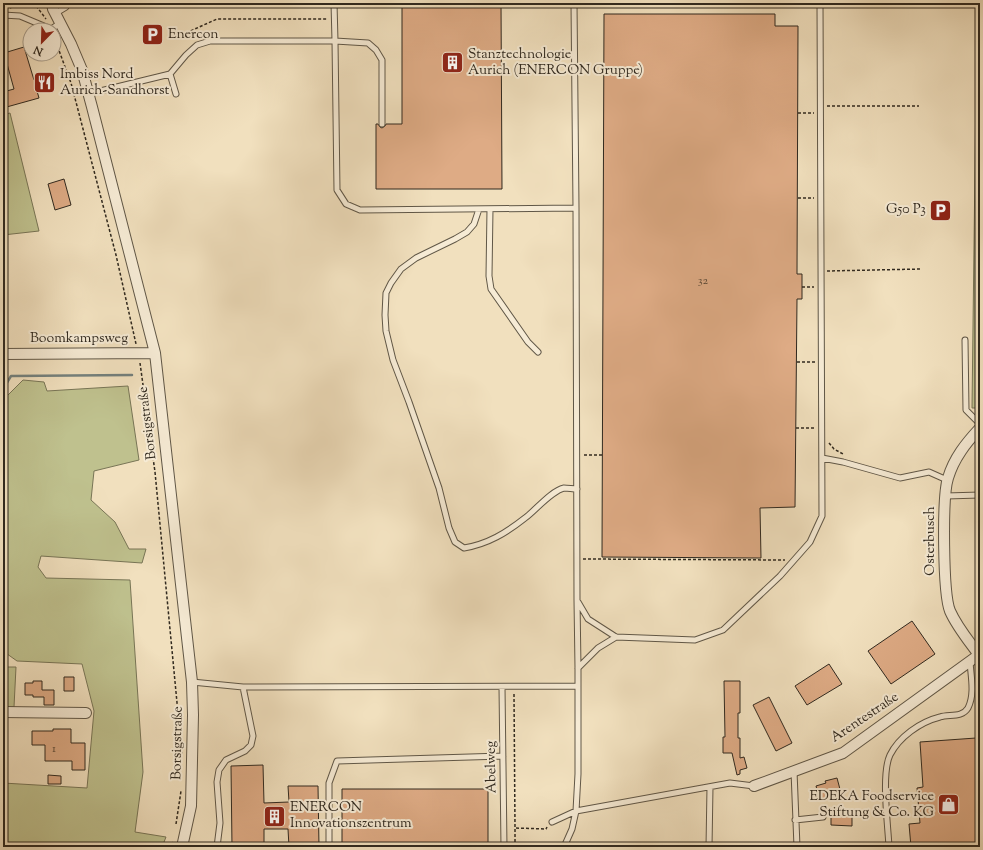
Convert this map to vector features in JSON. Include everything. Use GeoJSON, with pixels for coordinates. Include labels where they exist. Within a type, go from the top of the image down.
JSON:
{"type":"FeatureCollection","features":[{"type":"Feature","properties":{"kind":"street","name":"Borsigstraße"},"geometry":{"type":"LineString","coordinates":[[52,7],[60,22]]}},
{"type":"Feature","properties":{"kind":"street","name":"Borsigstraße"},"geometry":{"type":"LineString","coordinates":[[62,25],[72,44],[88,94],[154,353],[192,682],[193,715],[191,806],[182,847]]}},
{"type":"Feature","properties":{"kind":"street","name":"Boomkampsweg"},"geometry":{"type":"LineString","coordinates":[[3,354],[154,353]]}},
{"type":"Feature","properties":{"kind":"street","name":"Osterbusch"},"geometry":{"type":"LineString","coordinates":[[979,429],[956,457],[947,480],[944,515],[946,589],[950,611],[965,636],[980,654]]}},
{"type":"Feature","properties":{"kind":"street","name":"Arentestraße"},"geometry":{"type":"LineString","coordinates":[[754,786],[843,753],[980,654]]}},
{"type":"Feature","properties":{"kind":"street"},"geometry":{"type":"LineString","coordinates":[[3,712],[86,713]]}},
{"type":"Feature","properties":{"kind":"lane"},"geometry":{"type":"LineString","coordinates":[[52,7],[66,7],[67,3]]}},
{"type":"Feature","properties":{"kind":"lane"},"geometry":{"type":"LineString","coordinates":[[334,3],[337,190],[346,204],[360,210],[576,208]]}},
{"type":"Feature","properties":{"kind":"lane"},"geometry":{"type":"LineString","coordinates":[[564,847],[572,829],[576,811],[578,686],[574,3]]}},
{"type":"Feature","properties":{"kind":"lane"},"geometry":{"type":"LineString","coordinates":[[578,668],[598,648],[616,638],[695,640],[723,630],[780,576],[810,542],[822,516],[820,3]]}},
{"type":"Feature","properties":{"kind":"lane"},"geometry":{"type":"LineString","coordinates":[[3,15],[20,16],[34,22]]}},
{"type":"Feature","properties":{"kind":"lane"},"geometry":{"type":"LineString","coordinates":[[88,94],[170,74],[186,55],[197,45],[210,41],[335,41],[368,43],[376,50],[382,60],[382,124]]}},
{"type":"Feature","properties":{"kind":"lane"},"geometry":{"type":"LineString","coordinates":[[170,74],[176,94]]}},
{"type":"Feature","properties":{"kind":"lane"},"geometry":{"type":"LineString","coordinates":[[479,209],[474,224],[467,232],[416,258],[401,270],[391,283],[386,293],[386,331],[393,360],[438,488],[449,528],[455,542],[464,548],[479,546],[497,537],[526,518],[558,491],[565,488],[577,489]]}},
{"type":"Feature","properties":{"kind":"lane"},"geometry":{"type":"LineString","coordinates":[[490,209],[488,276],[491,289],[528,342],[538,352]]}},
{"type":"Feature","properties":{"kind":"lane"},"geometry":{"type":"LineString","coordinates":[[965,340],[966,410],[979,429]]}},
{"type":"Feature","properties":{"kind":"lane"},"geometry":{"type":"LineString","coordinates":[[822,458],[843,462],[900,478],[928,472],[947,480]]}},
{"type":"Feature","properties":{"kind":"lane"},"geometry":{"type":"LineString","coordinates":[[946,496],[980,494]]}},
{"type":"Feature","properties":{"kind":"lane"},"geometry":{"type":"LineString","coordinates":[[577,600],[588,620],[616,638]]}},
{"type":"Feature","properties":{"kind":"lane"},"geometry":{"type":"LineString","coordinates":[[889,847],[885,775],[890,756],[903,738],[922,723],[941,716],[961,714],[967,708],[972,693],[970,661]]}},
{"type":"Feature","properties":{"kind":"lane"},"geometry":{"type":"LineString","coordinates":[[192,682],[243,687],[578,686]]}},
{"type":"Feature","properties":{"kind":"lane"},"geometry":{"type":"LineString","coordinates":[[217,847],[220,823],[217,782],[218,770],[226,760],[245,751],[251,745],[253,736],[243,687]]}},
{"type":"Feature","properties":{"kind":"lane","name":"Abelweg"},"geometry":{"type":"LineString","coordinates":[[502,687],[504,847]]}},
{"type":"Feature","properties":{"kind":"lane"},"geometry":{"type":"LineString","coordinates":[[329,847],[329,783],[338,761],[503,756]]}},
{"type":"Feature","properties":{"kind":"lane"},"geometry":{"type":"LineString","coordinates":[[794,771],[797,847]]}},
{"type":"Feature","properties":{"kind":"lane"},"geometry":{"type":"LineString","coordinates":[[552,822],[576,811],[730,783],[754,786]]}},
{"type":"Feature","properties":{"kind":"lane"},"geometry":{"type":"LineString","coordinates":[[709,847],[710,787]]}},
{"type":"Feature","properties":{"kind":"lane"},"geometry":{"type":"LineString","coordinates":[[795,820],[823,817]]}},
{"type":"Feature","properties":{"kind":"path"},"geometry":{"type":"LineString","coordinates":[[32,3],[37,7],[47,22]]}},
{"type":"Feature","properties":{"kind":"path"},"geometry":{"type":"LineString","coordinates":[[178,37],[217,19],[334,19]]}},
{"type":"Feature","properties":{"kind":"path","name":"Borsigstraße"},"geometry":{"type":"LineString","coordinates":[[62,59],[71,83],[112,242],[138,353],[155,472],[182,758]]}},
{"type":"Feature","properties":{"kind":"path"},"geometry":{"type":"LineString","coordinates":[[820,106],[919,106]]}},
{"type":"Feature","properties":{"kind":"path"},"geometry":{"type":"LineString","coordinates":[[798,114],[820,113]]}},
{"type":"Feature","properties":{"kind":"path"},"geometry":{"type":"LineString","coordinates":[[798,198],[821,198]]}},
{"type":"Feature","properties":{"kind":"path"},"geometry":{"type":"LineString","coordinates":[[821,271],[921,269]]}},
{"type":"Feature","properties":{"kind":"path"},"geometry":{"type":"LineString","coordinates":[[802,287],[821,286]]}},
{"type":"Feature","properties":{"kind":"path"},"geometry":{"type":"LineString","coordinates":[[980,360],[980,410]]}},
{"type":"Feature","properties":{"kind":"path"},"geometry":{"type":"LineString","coordinates":[[796,362],[821,362]]}},
{"type":"Feature","properties":{"kind":"path"},"geometry":{"type":"LineString","coordinates":[[796,428],[822,428]]}},
{"type":"Feature","properties":{"kind":"path"},"geometry":{"type":"LineString","coordinates":[[822,440],[828,440],[834,449],[848,456]]}},
{"type":"Feature","properties":{"kind":"path"},"geometry":{"type":"LineString","coordinates":[[576,455],[602,455]]}},
{"type":"Feature","properties":{"kind":"path"},"geometry":{"type":"LineString","coordinates":[[577,559],[794,560]]}},
{"type":"Feature","properties":{"kind":"path"},"geometry":{"type":"LineString","coordinates":[[514,687],[515,847]]}},
{"type":"Feature","properties":{"kind":"path","name":"Borsigstraße"},"geometry":{"type":"LineString","coordinates":[[176,829],[181,787]]}},
{"type":"Feature","properties":{"kind":"path"},"geometry":{"type":"LineString","coordinates":[[515,828],[546,829],[552,822]]}},
{"type":"Feature","properties":{"kind":"path"},"geometry":{"type":"LineString","coordinates":[[171,847],[174,836]]}},
{"type":"Feature","properties":{"kind":"green space"},"geometry":{"type":"Polygon","coordinates":[[[977,3],[980,3],[980,408],[972,408],[977,3]]]}},
{"type":"Feature","properties":{"kind":"green space"},"geometry":{"type":"Polygon","coordinates":[[[10,113],[39,231],[3,235],[3,115],[10,113]]]}},
{"type":"Feature","properties":{"kind":"green space"},"geometry":{"type":"Polygon","coordinates":[[[23,380],[44,382],[47,391],[128,386],[139,460],[94,471],[91,500],[115,522],[129,549],[146,549],[142,563],[41,556],[38,567],[46,578],[130,580],[143,772],[135,832],[166,837],[162,847],[3,847],[3,783],[87,788],[94,711],[82,664],[17,661],[3,651],[3,400],[23,380]]]}},
{"type":"Feature","properties":{"kind":"green space"},"geometry":{"type":"Polygon","coordinates":[[[3,667],[16,667],[14,707],[3,707],[3,667]]]}},
{"type":"Feature","properties":{"kind":"building","name":"Stanztechnologie Aurich (ENERCON Gruppe)"},"geometry":{"type":"Polygon","coordinates":[[[402,3],[501,3],[502,189],[376,189],[376,124],[382,128],[386,124],[402,124],[402,3]]]}},
{"type":"Feature","properties":{"kind":"building"},"geometry":{"type":"Polygon","coordinates":[[[604,14],[775,14],[775,26],[798,26],[797,274],[802,274],[802,299],[797,299],[795,507],[760,508],[761,558],[602,557],[604,14]]]}},
{"type":"Feature","properties":{"kind":"building"},"geometry":{"type":"Polygon","coordinates":[[[22,48],[22,62],[29,62],[34,80],[49,77],[51,87],[37,91],[39,98],[3,108],[3,92],[14,89],[4,53],[22,48]]]}},
{"type":"Feature","properties":{"kind":"building"},"geometry":{"type":"Polygon","coordinates":[[[64,179],[71,205],[55,210],[48,184],[64,179]]]}},
{"type":"Feature","properties":{"kind":"building"},"geometry":{"type":"Polygon","coordinates":[[[912,621],[935,654],[891,684],[868,651],[912,621]]]}},
{"type":"Feature","properties":{"kind":"building"},"geometry":{"type":"Polygon","coordinates":[[[829,664],[842,684],[807,705],[795,686],[829,664]]]}},
{"type":"Feature","properties":{"kind":"building"},"geometry":{"type":"Polygon","coordinates":[[[64,677],[74,677],[74,691],[64,691],[64,677]]]}},
{"type":"Feature","properties":{"kind":"building"},"geometry":{"type":"Polygon","coordinates":[[[33,681],[42,681],[42,690],[54,690],[54,705],[44,705],[44,697],[25,695],[25,683],[33,683],[33,681]]]}},
{"type":"Feature","properties":{"kind":"building"},"geometry":{"type":"Polygon","coordinates":[[[724,681],[740,681],[738,738],[740,738],[740,758],[744,757],[747,768],[740,770],[740,774],[737,775],[732,753],[723,753],[723,737],[725,737],[724,681]]]}},
{"type":"Feature","properties":{"kind":"building"},"geometry":{"type":"Polygon","coordinates":[[[769,697],[792,743],[776,751],[753,705],[769,697]]]}},
{"type":"Feature","properties":{"kind":"building"},"geometry":{"type":"Polygon","coordinates":[[[53,729],[71,729],[71,743],[85,743],[85,770],[72,770],[72,761],[45,761],[45,745],[32,745],[32,731],[53,731],[53,729]]]}},
{"type":"Feature","properties":{"kind":"building","name":"EDEKA Foodservice Stiftung & Co. KG"},"geometry":{"type":"Polygon","coordinates":[[[976,738],[980,783],[980,847],[911,847],[909,824],[920,823],[917,788],[923,787],[920,742],[976,738]]]}},
{"type":"Feature","properties":{"kind":"building","name":"ENERCON Innovationszentrum"},"geometry":{"type":"Polygon","coordinates":[[[263,765],[264,803],[289,802],[288,786],[318,786],[319,847],[289,847],[288,829],[264,829],[264,847],[232,847],[231,766],[263,765]]]}},
{"type":"Feature","properties":{"kind":"building"},"geometry":{"type":"Polygon","coordinates":[[[48,775],[61,776],[61,784],[48,784],[48,775]]]}},
{"type":"Feature","properties":{"kind":"building"},"geometry":{"type":"Polygon","coordinates":[[[837,778],[841,793],[832,796],[832,798],[820,801],[816,786],[826,783],[825,781],[837,778]]]}},
{"type":"Feature","properties":{"kind":"building"},"geometry":{"type":"Polygon","coordinates":[[[342,789],[488,789],[488,847],[342,847],[342,789]]]}},
{"type":"Feature","properties":{"kind":"building"},"geometry":{"type":"Polygon","coordinates":[[[831,813],[840,813],[840,816],[852,816],[852,826],[831,825],[831,813]]]}},
{"type":"Feature","properties":{"kind":"waterway"},"geometry":{"type":"LineString","coordinates":[[3,389],[11,376],[132,375]]}},
{"type":"Feature","properties":{"kind":"place","name":"Enercon"},"geometry":{"type":"Point","coordinates":[153,35]}},
{"type":"Feature","properties":{"kind":"place","name":"Stanztechnologie Aurich (ENERCON Gruppe)"},"geometry":{"type":"Point","coordinates":[452,63]}},
{"type":"Feature","properties":{"kind":"place","name":"Imbiss Nord Aurich-Sandhorst"},"geometry":{"type":"Point","coordinates":[45,83]}},
{"type":"Feature","properties":{"kind":"place","name":"G50 P3"},"geometry":{"type":"Point","coordinates":[941,210]}},
{"type":"Feature","properties":{"kind":"place","name":"EDEKA Foodservice Stiftung & Co. KG"},"geometry":{"type":"Point","coordinates":[949,805]}},
{"type":"Feature","properties":{"kind":"place","name":"ENERCON Innovationszentrum"},"geometry":{"type":"Point","coordinates":[275,816]}}]}
